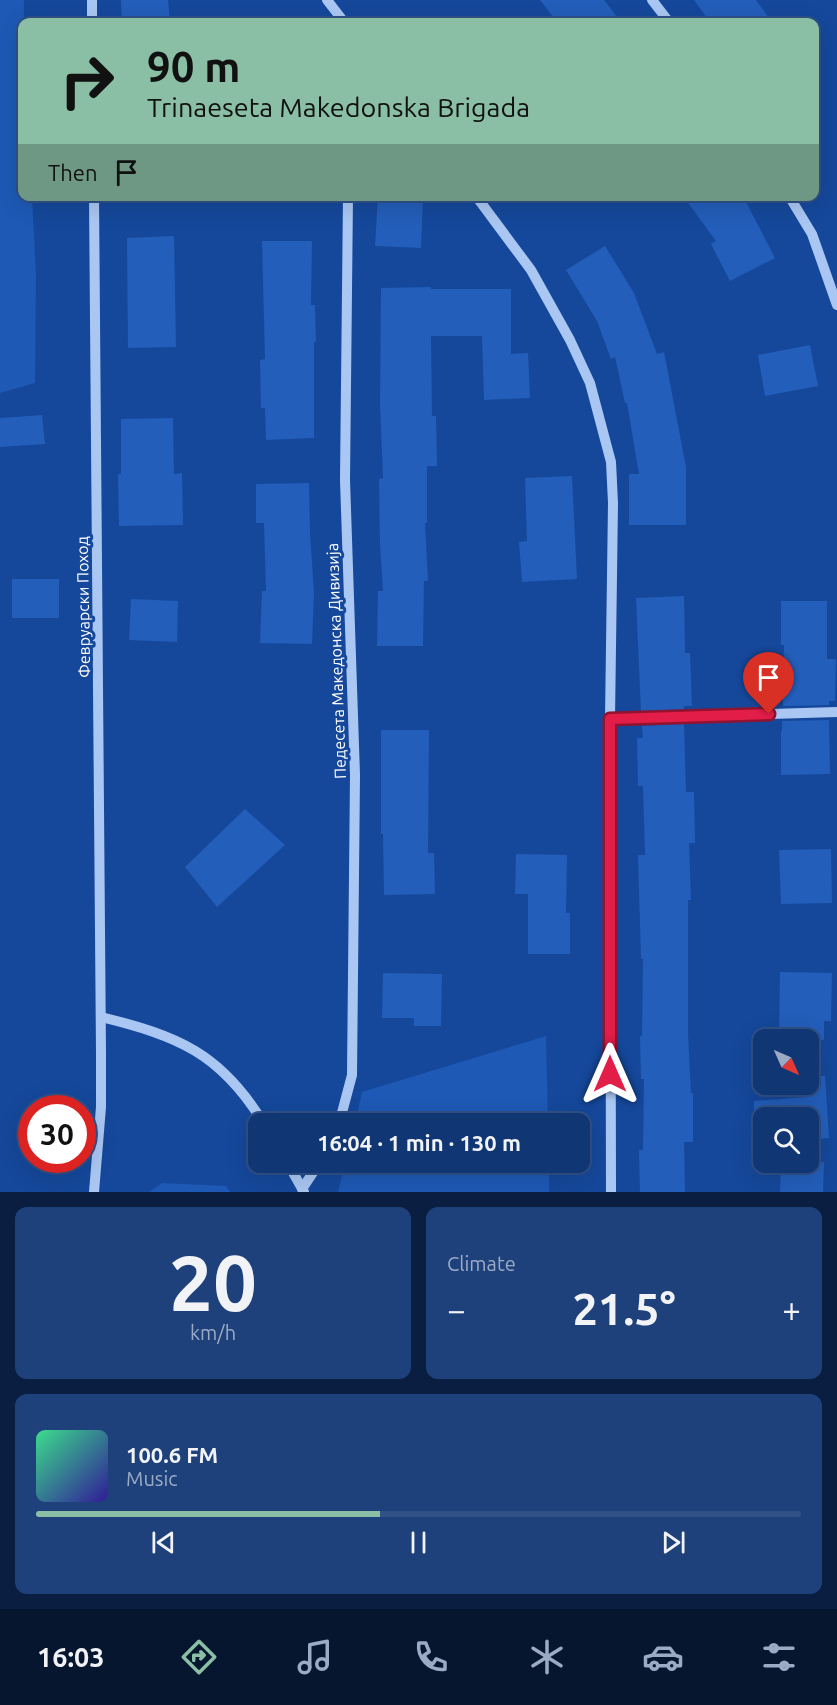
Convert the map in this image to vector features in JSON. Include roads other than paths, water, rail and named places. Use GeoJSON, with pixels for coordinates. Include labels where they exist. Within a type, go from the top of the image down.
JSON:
{"type":"FeatureCollection","features":[{"type":"Feature","properties":{"kind":"street"},"geometry":{"type":"LineString","coordinates":[[92,0],[92,18]]}},
{"type":"Feature","properties":{"kind":"street"},"geometry":{"type":"LineString","coordinates":[[327,0],[341,18]]}},
{"type":"Feature","properties":{"kind":"street"},"geometry":{"type":"LineString","coordinates":[[652,0],[666,18]]}},
{"type":"Feature","properties":{"kind":"street","name":"Февруарски Поход"},"geometry":{"type":"LineString","coordinates":[[94,201],[101,1107],[94,1192]]}},
{"type":"Feature","properties":{"kind":"street","name":"Педесета Македонска Дивизија"},"geometry":{"type":"LineString","coordinates":[[342,1113],[353,1064],[355,775],[345,480],[348,201]]}},
{"type":"Feature","properties":{"kind":"street"},"geometry":{"type":"LineString","coordinates":[[480,201],[531,270],[570,340],[590,383],[611,462],[613,503],[610,719],[611,1192]]}},
{"type":"Feature","properties":{"kind":"street"},"geometry":{"type":"LineString","coordinates":[[792,201],[812,234],[837,305]]}},
{"type":"Feature","properties":{"kind":"street"},"geometry":{"type":"LineString","coordinates":[[610,719],[837,712]]}},
{"type":"Feature","properties":{"kind":"street"},"geometry":{"type":"LineString","coordinates":[[101,1017],[159,1033],[190,1047],[216,1064],[248,1097],[257,1113]]}},
{"type":"Feature","properties":{"kind":"street"},"geometry":{"type":"LineString","coordinates":[[293,1173],[303,1190],[314,1173]]}}]}
